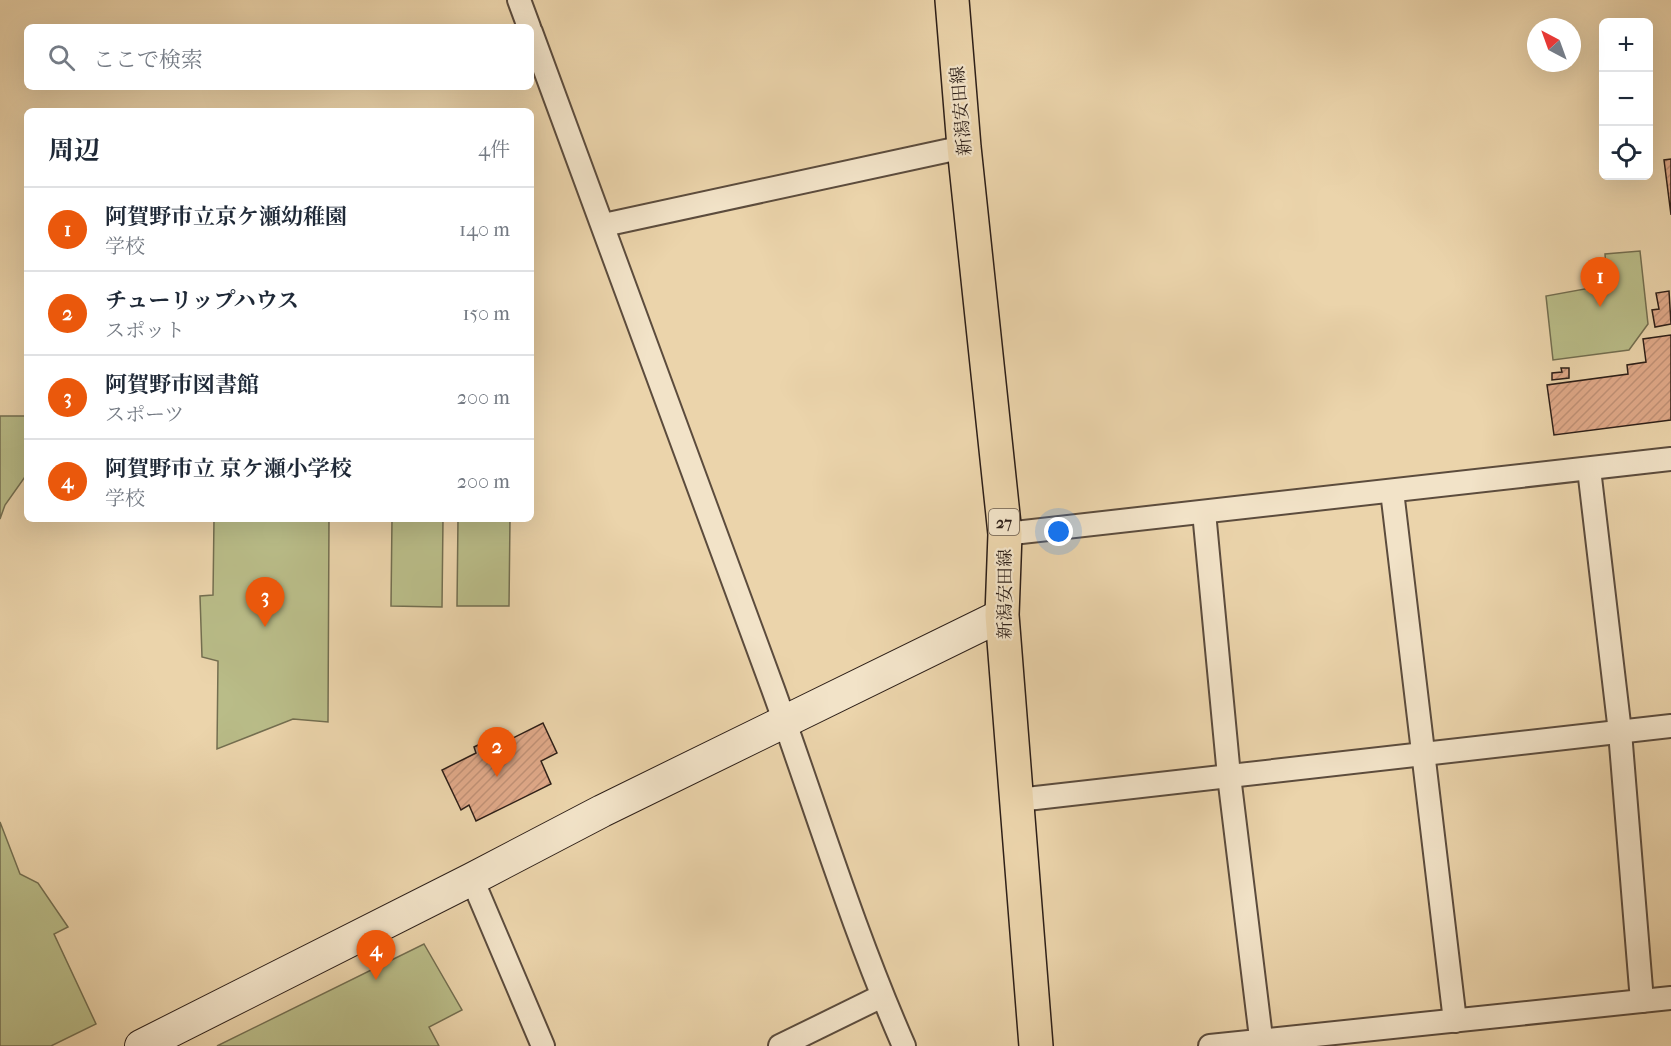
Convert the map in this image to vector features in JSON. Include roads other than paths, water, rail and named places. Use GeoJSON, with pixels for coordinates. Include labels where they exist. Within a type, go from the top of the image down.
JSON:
{"type":"FeatureCollection","features":[{"type":"Feature","properties":{"kind":"main road","name":"新潟安田線"},"geometry":{"type":"LineString","coordinates":[[952,0],[964,147],[1005,534],[1002,615],[1036,1046]]}},
{"type":"Feature","properties":{"kind":"street"},"geometry":{"type":"LineString","coordinates":[[519,0],[528,24]]}},
{"type":"Feature","properties":{"kind":"street"},"geometry":{"type":"LineString","coordinates":[[534,40],[785,721],[882,996],[904,1046]]}},
{"type":"Feature","properties":{"kind":"street"},"geometry":{"type":"LineString","coordinates":[[604,225],[964,147]]}},
{"type":"Feature","properties":{"kind":"street"},"geometry":{"type":"LineString","coordinates":[[1005,534],[1671,459]]}},
{"type":"Feature","properties":{"kind":"street"},"geometry":{"type":"LineString","coordinates":[[1589,469],[1620,732],[1642,1001]]}},
{"type":"Feature","properties":{"kind":"street"},"geometry":{"type":"LineString","coordinates":[[1392,491],[1455,1021]]}},
{"type":"Feature","properties":{"kind":"street"},"geometry":{"type":"LineString","coordinates":[[1204,512],[1229,776],[1262,1043]]}},
{"type":"Feature","properties":{"kind":"street"},"geometry":{"type":"LineString","coordinates":[[141,1046],[602,811],[1002,615]]}},
{"type":"Feature","properties":{"kind":"street"},"geometry":{"type":"LineString","coordinates":[[1018,800],[1671,726]]}},
{"type":"Feature","properties":{"kind":"street"},"geometry":{"type":"LineString","coordinates":[[472,879],[543,1046]]}},
{"type":"Feature","properties":{"kind":"street"},"geometry":{"type":"LineString","coordinates":[[780,1046],[882,996]]}},
{"type":"Feature","properties":{"kind":"street"},"geometry":{"type":"LineString","coordinates":[[1210,1046],[1262,1043],[1671,998]]}},
{"type":"Feature","properties":{"kind":"place","name":"阿賀野市立京ケ瀬幼稚園"},"geometry":{"type":"Point","coordinates":[1600,307]}},
{"type":"Feature","properties":{"kind":"place","name":"阿賀野市図書館"},"geometry":{"type":"Point","coordinates":[265,627]}},
{"type":"Feature","properties":{"kind":"place","name":"チューリップハウス"},"geometry":{"type":"Point","coordinates":[497,777]}},
{"type":"Feature","properties":{"kind":"place","name":"阿賀野市立 京ケ瀬小学校"},"geometry":{"type":"Point","coordinates":[376,980]}}]}
